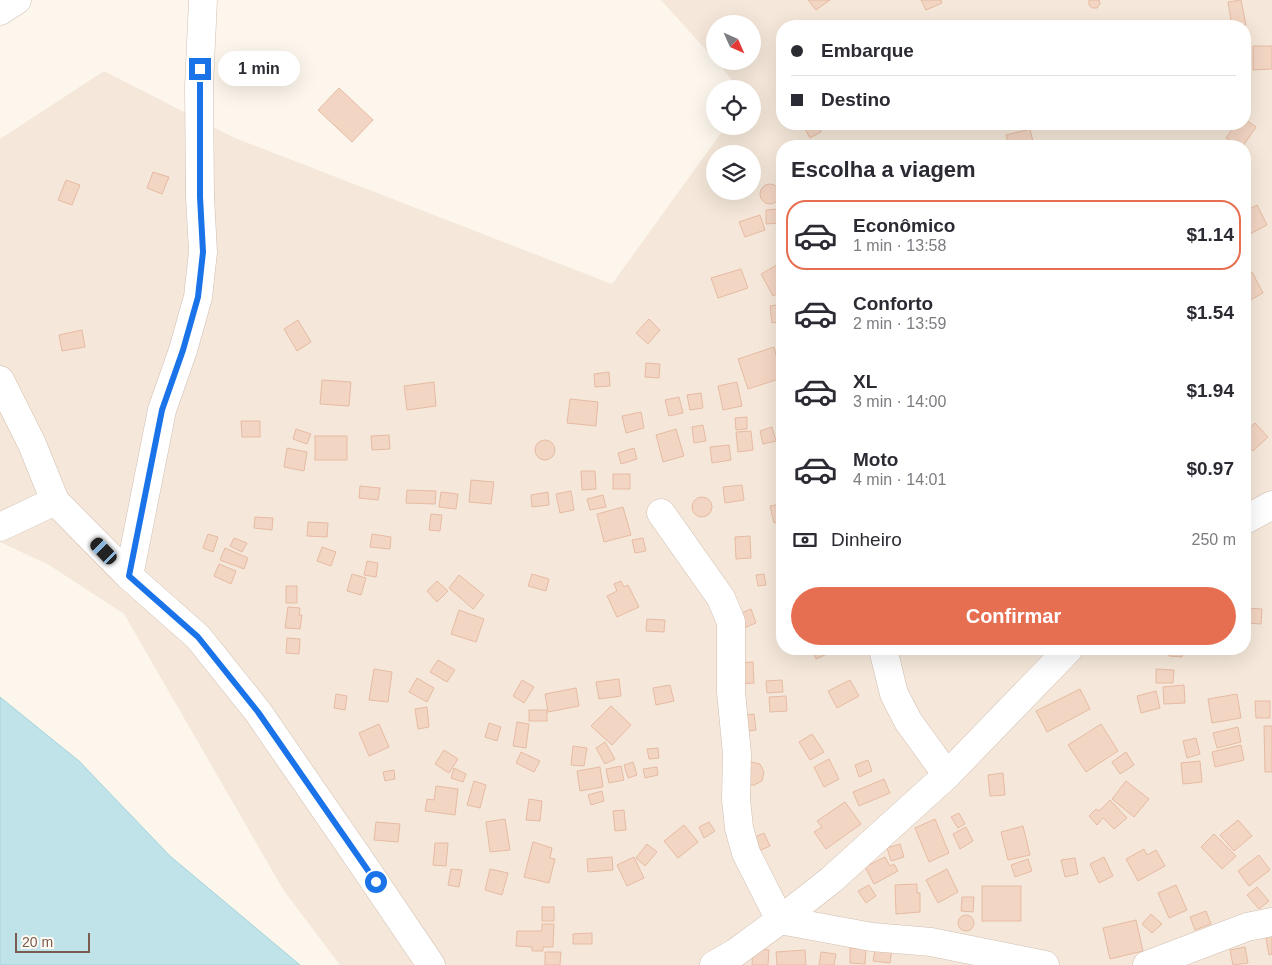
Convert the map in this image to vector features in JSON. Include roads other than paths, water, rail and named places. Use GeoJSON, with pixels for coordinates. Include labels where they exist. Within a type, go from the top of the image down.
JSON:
{"type":"FeatureCollection","features":[{"type":"Feature","properties":{"kind":"street"},"geometry":{"type":"LineString","coordinates":[[0,11],[16,0]]}},
{"type":"Feature","properties":{"kind":"street"},"geometry":{"type":"LineString","coordinates":[[129,576],[162,410],[183,350],[198,297],[203,252],[200,197],[199,86],[203,0]]}},
{"type":"Feature","properties":{"kind":"street"},"geometry":{"type":"LineString","coordinates":[[0,380],[32,444],[55,500],[129,576],[198,637],[258,712],[431,965]]}},
{"type":"Feature","properties":{"kind":"street"},"geometry":{"type":"LineString","coordinates":[[0,527],[55,500]]}},
{"type":"Feature","properties":{"kind":"street"},"geometry":{"type":"LineString","coordinates":[[1251,517],[1272,505]]}},
{"type":"Feature","properties":{"kind":"street"},"geometry":{"type":"LineString","coordinates":[[661,513],[721,598],[731,622],[731,692],[737,754],[736,799],[739,828],[746,853],[780,920]]}},
{"type":"Feature","properties":{"kind":"street"},"geometry":{"type":"LineString","coordinates":[[884,655],[894,694],[908,721],[947,775]]}},
{"type":"Feature","properties":{"kind":"street"},"geometry":{"type":"LineString","coordinates":[[714,965],[735,953],[830,880],[947,775],[1064,655]]}},
{"type":"Feature","properties":{"kind":"street"},"geometry":{"type":"LineString","coordinates":[[780,920],[872,937],[931,942],[1045,965]]}},
{"type":"Feature","properties":{"kind":"street"},"geometry":{"type":"LineString","coordinates":[[1147,965],[1247,927],[1272,922]]}},
{"type":"Feature","properties":{"kind":"water"},"geometry":{"type":"Polygon","coordinates":[[[0,697],[79,761],[170,856],[300,965],[0,965],[0,697]]]}}]}
